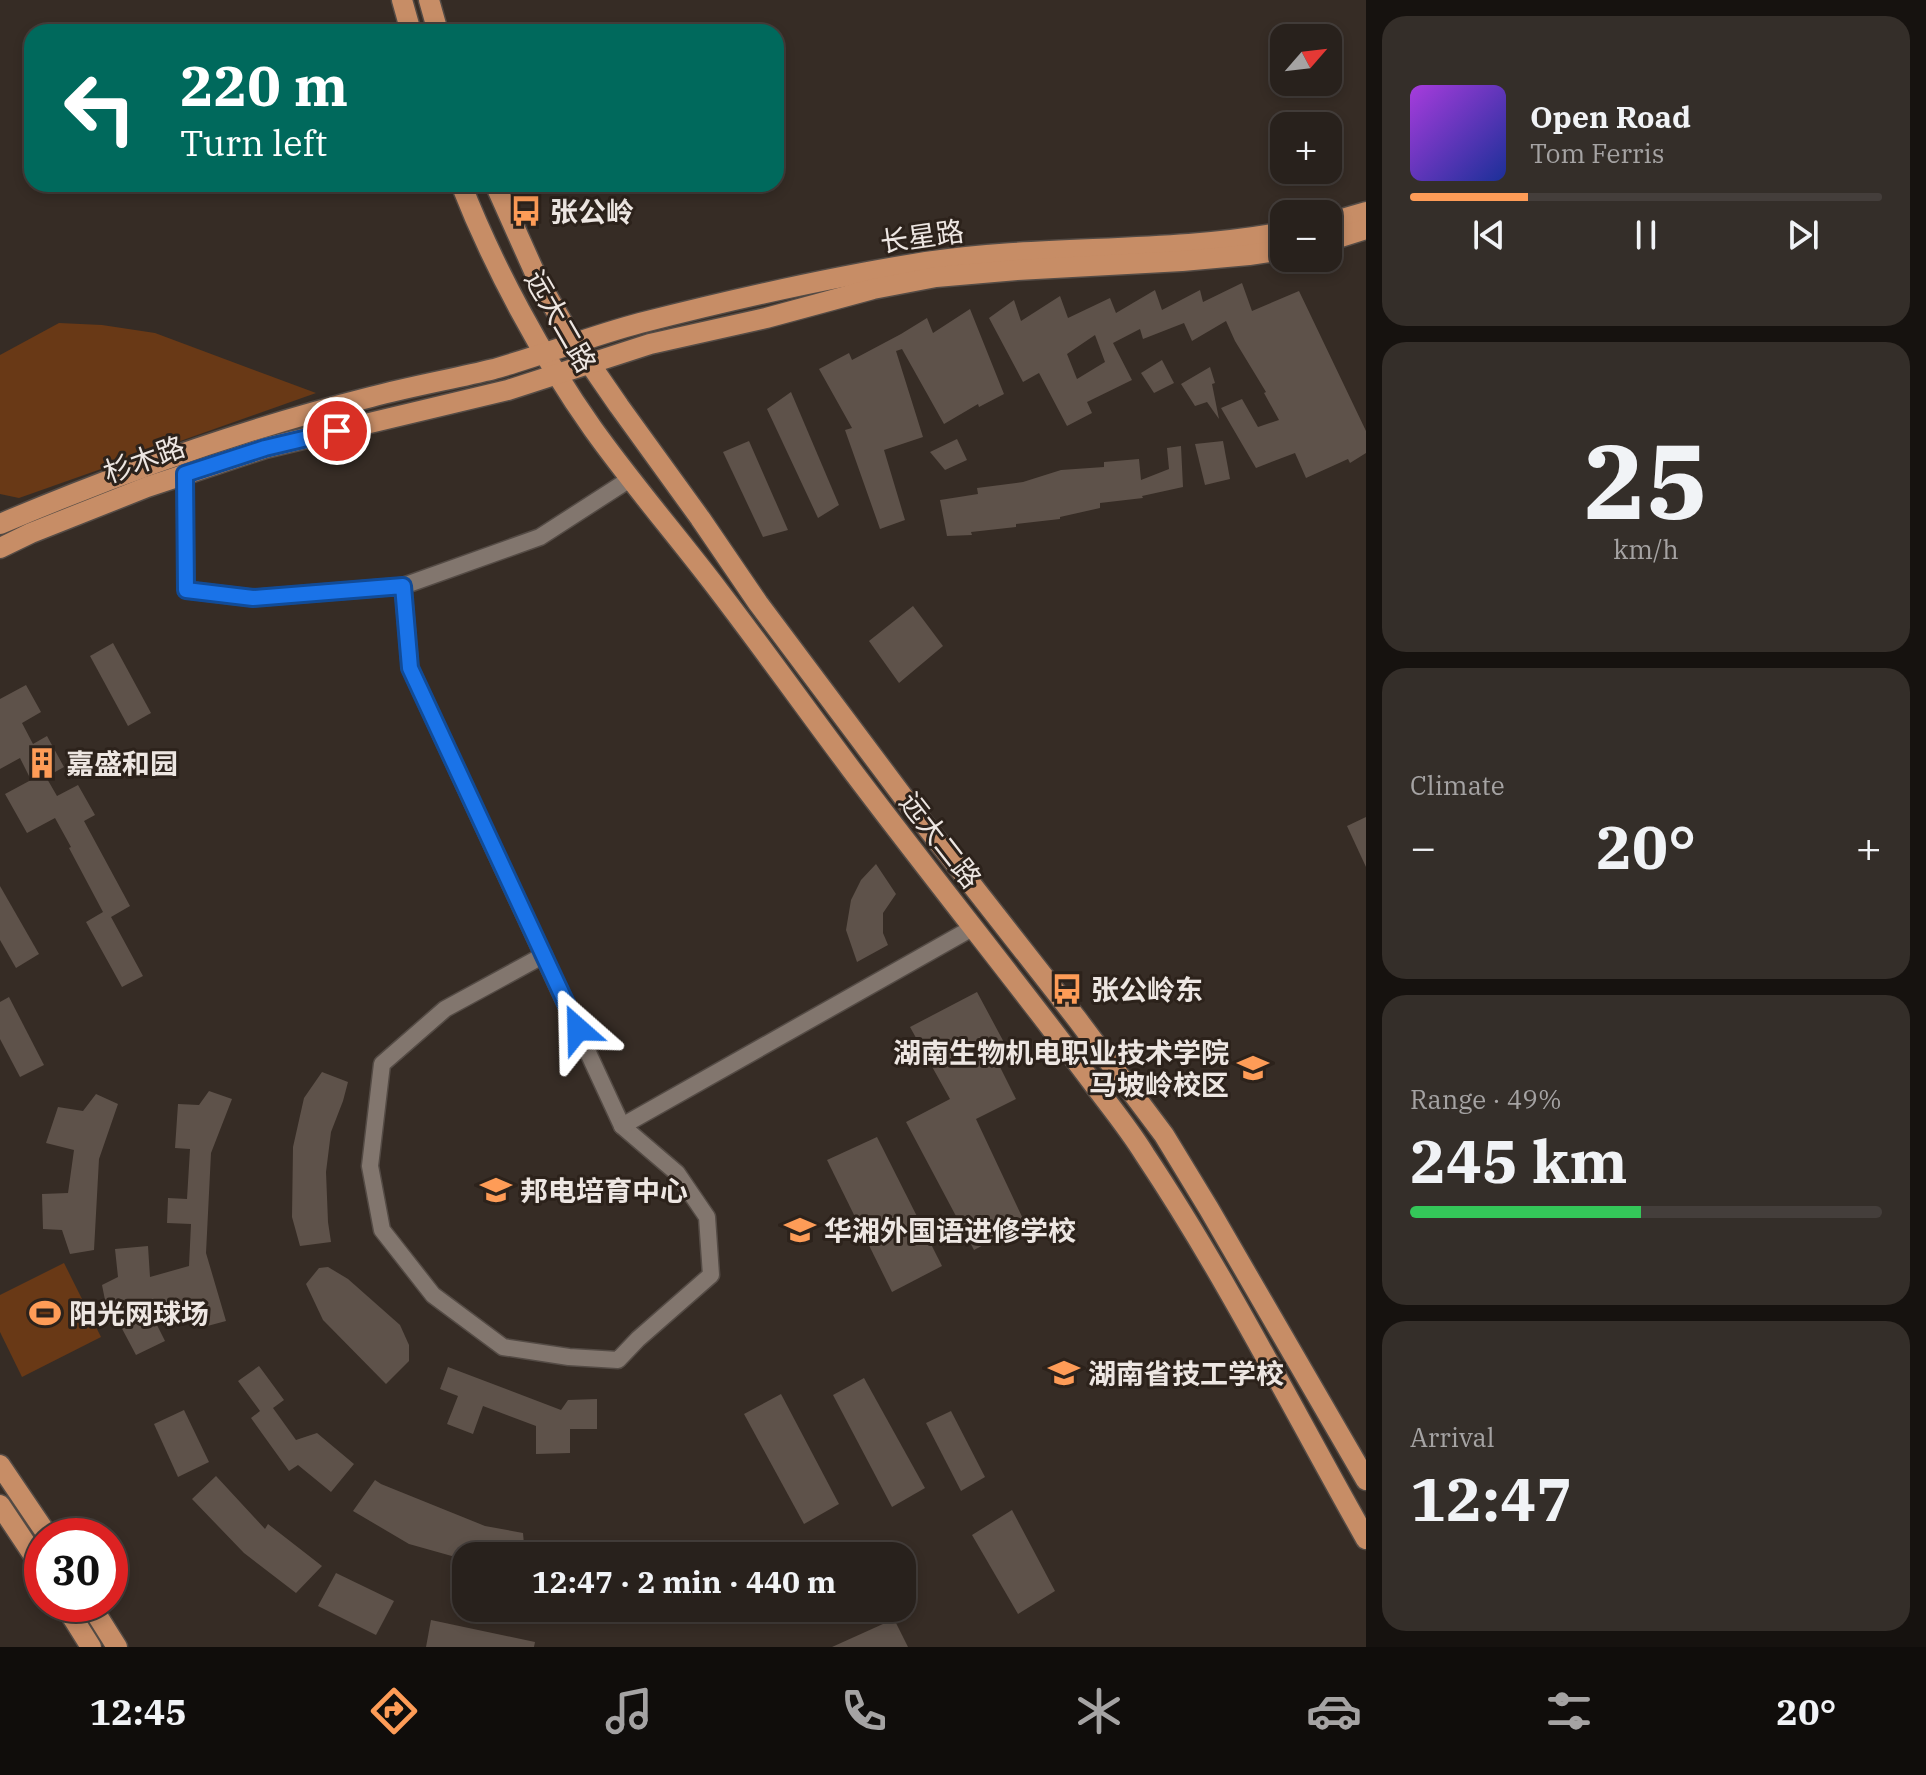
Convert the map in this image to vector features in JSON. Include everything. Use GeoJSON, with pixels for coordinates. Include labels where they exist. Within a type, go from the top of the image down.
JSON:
{"type":"FeatureCollection","features":[{"type":"Feature","properties":{"kind":"main road"},"geometry":{"type":"LineString","coordinates":[[402,0],[409,24]]}},
{"type":"Feature","properties":{"kind":"main road"},"geometry":{"type":"LineString","coordinates":[[429,0],[436,24]]}},
{"type":"Feature","properties":{"kind":"main road","name":"远大二路"},"geometry":{"type":"LineString","coordinates":[[464,192],[509,288],[591,426],[1143,1151],[1195,1232],[1366,1539]]}},
{"type":"Feature","properties":{"kind":"main road","name":"远大二路"},"geometry":{"type":"LineString","coordinates":[[499,192],[538,280],[590,365],[777,628],[1164,1135],[1366,1480]]}},
{"type":"Feature","properties":{"kind":"main road"},"geometry":{"type":"LineString","coordinates":[[1342,219],[1366,212]]}},
{"type":"Feature","properties":{"kind":"main road"},"geometry":{"type":"LineString","coordinates":[[1342,237],[1366,229]]}},
{"type":"Feature","properties":{"kind":"main road","name":"长星路"},"geometry":{"type":"LineString","coordinates":[[576,343],[638,324],[812,283],[930,261],[1231,240],[1270,234]]}},
{"type":"Feature","properties":{"kind":"main road","name":"长星路"},"geometry":{"type":"LineString","coordinates":[[590,365],[650,344],[766,318],[873,289],[936,277],[1182,261],[1270,252]]}},
{"type":"Feature","properties":{"kind":"main road","name":"杉木路"},"geometry":{"type":"LineString","coordinates":[[0,524],[134,470],[278,423],[370,397],[495,368],[576,343]]}},
{"type":"Feature","properties":{"kind":"main road","name":"杉木路"},"geometry":{"type":"LineString","coordinates":[[0,548],[105,503],[265,448],[508,390],[590,365]]}},
{"type":"Feature","properties":{"kind":"main road"},"geometry":{"type":"LineString","coordinates":[[0,1465],[36,1518]]}},
{"type":"Feature","properties":{"kind":"main road"},"geometry":{"type":"LineString","coordinates":[[0,1505],[24,1541]]}},
{"type":"Feature","properties":{"kind":"main road"},"geometry":{"type":"LineString","coordinates":[[75,1622],[91,1647]]}},
{"type":"Feature","properties":{"kind":"main road"},"geometry":{"type":"LineString","coordinates":[[101,1622],[117,1647]]}},
{"type":"Feature","properties":{"kind":"street"},"geometry":{"type":"LineString","coordinates":[[185,474],[186,590],[253,598],[403,586],[540,537],[630,479]]}},
{"type":"Feature","properties":{"kind":"street"},"geometry":{"type":"LineString","coordinates":[[403,586],[410,668],[544,955],[622,1126],[677,1173],[707,1217],[711,1275],[618,1360],[569,1357],[503,1347],[433,1295],[382,1230],[370,1166],[382,1064],[445,1009],[544,955]]}},
{"type":"Feature","properties":{"kind":"street"},"geometry":{"type":"LineString","coordinates":[[622,1126],[974,927]]}},
{"type":"Feature","properties":{"kind":"shaded area"},"geometry":{"type":"Polygon","coordinates":[[[59,323],[102,325],[155,333],[316,393],[19,498],[0,494],[0,355],[59,323]]]}},
{"type":"Feature","properties":{"kind":"shaded area","name":"阳光网球场"},"geometry":{"type":"Polygon","coordinates":[[[64,1263],[101,1337],[22,1377],[0,1332],[0,1295],[64,1263]]]}},
{"type":"Feature","properties":{"kind":"building"},"geometry":{"type":"Polygon","coordinates":[[[1242,283],[1252,311],[1299,291],[1366,431],[1366,453],[1350,463],[1348,459],[1306,478],[1295,453],[1256,468],[1221,408],[1242,399],[1258,427],[1279,420],[1226,321],[1192,341],[1184,323],[1143,339],[1140,329],[1113,343],[1132,380],[1087,402],[1092,413],[1067,426],[1039,373],[1023,382],[989,318],[1014,300],[1021,321],[1060,296],[1068,318],[1110,298],[1116,313],[1155,290],[1162,310],[1200,290],[1203,302],[1242,283]],[[1095,335],[1067,354],[1077,379],[1105,362],[1095,335]]]}},
{"type":"Feature","properties":{"kind":"building"},"geometry":{"type":"Polygon","coordinates":[[[970,309],[1004,394],[979,407],[978,404],[944,424],[902,349],[896,351],[923,437],[884,450],[905,520],[880,529],[845,430],[852,428],[819,369],[849,353],[852,360],[927,318],[933,333],[970,309]]]}},
{"type":"Feature","properties":{"kind":"building"},"geometry":{"type":"Polygon","coordinates":[[[1162,360],[1174,383],[1154,393],[1141,373],[1162,360]]]}},
{"type":"Feature","properties":{"kind":"building"},"geometry":{"type":"Polygon","coordinates":[[[1210,367],[1219,419],[1207,402],[1195,406],[1181,384],[1210,367]]]}},
{"type":"Feature","properties":{"kind":"building"},"geometry":{"type":"Polygon","coordinates":[[[791,392],[839,505],[818,518],[767,409],[791,392]]]}},
{"type":"Feature","properties":{"kind":"building"},"geometry":{"type":"Polygon","coordinates":[[[957,439],[967,460],[945,470],[930,452],[957,439]]]}},
{"type":"Feature","properties":{"kind":"building"},"geometry":{"type":"Polygon","coordinates":[[[749,441],[788,530],[763,537],[723,452],[749,441]]]}},
{"type":"Feature","properties":{"kind":"building"},"geometry":{"type":"Polygon","coordinates":[[[1223,441],[1230,479],[1205,485],[1195,444],[1223,441]]]}},
{"type":"Feature","properties":{"kind":"building"},"geometry":{"type":"Polygon","coordinates":[[[1181,446],[1183,487],[1143,498],[1100,503],[1100,508],[1060,519],[971,532],[972,535],[947,536],[940,500],[978,494],[977,488],[1023,482],[1061,470],[1104,467],[1104,462],[1139,459],[1141,480],[1169,469],[1167,448],[1181,446]]]}},
{"type":"Feature","properties":{"kind":"building"},"geometry":{"type":"Polygon","coordinates":[[[913,606],[943,646],[899,683],[869,641],[913,606]]]}},
{"type":"Feature","properties":{"kind":"building","name":"嘉盛和园"},"geometry":{"type":"Polygon","coordinates":[[[113,643],[151,713],[128,726],[90,656],[113,643]]]}},
{"type":"Feature","properties":{"kind":"building"},"geometry":{"type":"Polygon","coordinates":[[[26,685],[41,712],[22,723],[33,744],[47,736],[64,767],[46,777],[57,796],[78,785],[95,815],[84,821],[130,906],[111,917],[143,976],[122,987],[86,922],[103,912],[55,818],[27,833],[5,794],[31,780],[20,758],[0,769],[0,699],[26,685]]]}},
{"type":"Feature","properties":{"kind":"building"},"geometry":{"type":"Polygon","coordinates":[[[1366,817],[1366,867],[1347,826],[1366,817]]]}},
{"type":"Feature","properties":{"kind":"building"},"geometry":{"type":"Polygon","coordinates":[[[876,864],[896,894],[883,913],[883,933],[888,945],[857,962],[846,930],[851,900],[861,880],[876,864]]]}},
{"type":"Feature","properties":{"kind":"building"},"geometry":{"type":"Polygon","coordinates":[[[0,886],[39,954],[16,968],[0,940],[0,886]]]}},
{"type":"Feature","properties":{"kind":"building"},"geometry":{"type":"Polygon","coordinates":[[[977,992],[1007,1048],[994,1055],[1016,1099],[976,1119],[1025,1223],[974,1250],[906,1122],[950,1099],[910,1027],[977,992]]]}},
{"type":"Feature","properties":{"kind":"building"},"geometry":{"type":"Polygon","coordinates":[[[9,997],[44,1065],[20,1077],[0,1039],[0,1002],[9,997]]]}},
{"type":"Feature","properties":{"kind":"building"},"geometry":{"type":"Polygon","coordinates":[[[322,1072],[348,1082],[331,1132],[326,1172],[331,1242],[300,1246],[292,1217],[293,1147],[304,1098],[322,1072]]]}},
{"type":"Feature","properties":{"kind":"building"},"geometry":{"type":"Polygon","coordinates":[[[209,1091],[232,1099],[211,1153],[206,1253],[226,1321],[200,1328],[193,1302],[152,1315],[165,1341],[136,1355],[119,1323],[110,1325],[102,1285],[118,1277],[115,1249],[148,1246],[150,1277],[189,1266],[191,1224],[167,1223],[168,1198],[187,1199],[190,1149],[175,1148],[178,1104],[199,1105],[209,1091]]]}},
{"type":"Feature","properties":{"kind":"building"},"geometry":{"type":"Polygon","coordinates":[[[96,1094],[118,1104],[99,1159],[94,1250],[70,1254],[62,1230],[43,1229],[42,1194],[68,1193],[74,1150],[46,1143],[58,1107],[83,1111],[96,1094]]]}},
{"type":"Feature","properties":{"kind":"building"},"geometry":{"type":"Polygon","coordinates":[[[877,1137],[942,1266],[892,1292],[827,1160],[877,1137]]]}},
{"type":"Feature","properties":{"kind":"building"},"geometry":{"type":"Polygon","coordinates":[[[328,1267],[348,1279],[400,1325],[409,1345],[409,1361],[386,1384],[323,1320],[306,1284],[319,1268],[328,1267]]]}},
{"type":"Feature","properties":{"kind":"building"},"geometry":{"type":"Polygon","coordinates":[[[259,1366],[284,1400],[273,1408],[296,1440],[317,1433],[354,1464],[331,1492],[298,1465],[289,1471],[251,1418],[260,1411],[238,1381],[259,1366]]]}},
{"type":"Feature","properties":{"kind":"building"},"geometry":{"type":"Polygon","coordinates":[[[448,1367],[561,1410],[568,1400],[597,1399],[597,1429],[570,1429],[570,1453],[536,1454],[536,1426],[483,1406],[473,1434],[447,1424],[458,1396],[440,1389],[448,1367]]]}},
{"type":"Feature","properties":{"kind":"building"},"geometry":{"type":"Polygon","coordinates":[[[864,1378],[925,1488],[892,1507],[833,1395],[864,1378]]]}},
{"type":"Feature","properties":{"kind":"building"},"geometry":{"type":"Polygon","coordinates":[[[781,1394],[839,1504],[804,1524],[744,1414],[781,1394]]]}},
{"type":"Feature","properties":{"kind":"building"},"geometry":{"type":"Polygon","coordinates":[[[184,1410],[209,1462],[178,1477],[154,1424],[184,1410]]]}},
{"type":"Feature","properties":{"kind":"building"},"geometry":{"type":"Polygon","coordinates":[[[951,1411],[985,1477],[961,1491],[926,1423],[951,1411]]]}},
{"type":"Feature","properties":{"kind":"building"},"geometry":{"type":"Polygon","coordinates":[[[216,1476],[265,1529],[268,1524],[322,1566],[296,1593],[244,1553],[192,1499],[216,1476]]]}},
{"type":"Feature","properties":{"kind":"building"},"geometry":{"type":"Polygon","coordinates":[[[375,1480],[485,1526],[523,1533],[524,1542],[452,1542],[452,1556],[409,1544],[353,1511],[375,1480]]]}},
{"type":"Feature","properties":{"kind":"building"},"geometry":{"type":"Polygon","coordinates":[[[1012,1510],[1055,1591],[1018,1614],[972,1535],[1012,1510]]]}},
{"type":"Feature","properties":{"kind":"building"},"geometry":{"type":"Polygon","coordinates":[[[336,1573],[394,1601],[376,1635],[318,1606],[336,1573]]]}},
{"type":"Feature","properties":{"kind":"building"},"geometry":{"type":"Polygon","coordinates":[[[431,1620],[535,1642],[534,1647],[426,1647],[431,1620]]]}},
{"type":"Feature","properties":{"kind":"building"},"geometry":{"type":"Polygon","coordinates":[[[887,1622],[896,1622],[908,1647],[832,1647],[887,1622]]]}},
{"type":"Feature","properties":{"kind":"place","name":"张公岭"},"geometry":{"type":"Point","coordinates":[526,211]}},
{"type":"Feature","properties":{"kind":"place","name":"嘉盛和园"},"geometry":{"type":"Point","coordinates":[42,763]}},
{"type":"Feature","properties":{"kind":"place","name":"张公岭东"},"geometry":{"type":"Point","coordinates":[1067,989]}},
{"type":"Feature","properties":{"kind":"place","name":"湖南生物机电职业技术学院 马坡岭校区"},"geometry":{"type":"Point","coordinates":[1253,1068]}},
{"type":"Feature","properties":{"kind":"place","name":"邦电培育中心"},"geometry":{"type":"Point","coordinates":[496,1190]}},
{"type":"Feature","properties":{"kind":"place","name":"华湘外国语进修学校"},"geometry":{"type":"Point","coordinates":[800,1230]}},
{"type":"Feature","properties":{"kind":"place","name":"阳光网球场"},"geometry":{"type":"Point","coordinates":[45,1313]}},
{"type":"Feature","properties":{"kind":"place","name":"湖南省技工学校"},"geometry":{"type":"Point","coordinates":[1064,1373]}},
{"type":"Feature","properties":{"kind":"route"},"geometry":{"type":"LineString","coordinates":[[337,431],[265,448],[185,474],[186,590],[253,598],[403,586],[410,668],[578,1029]]}}]}
